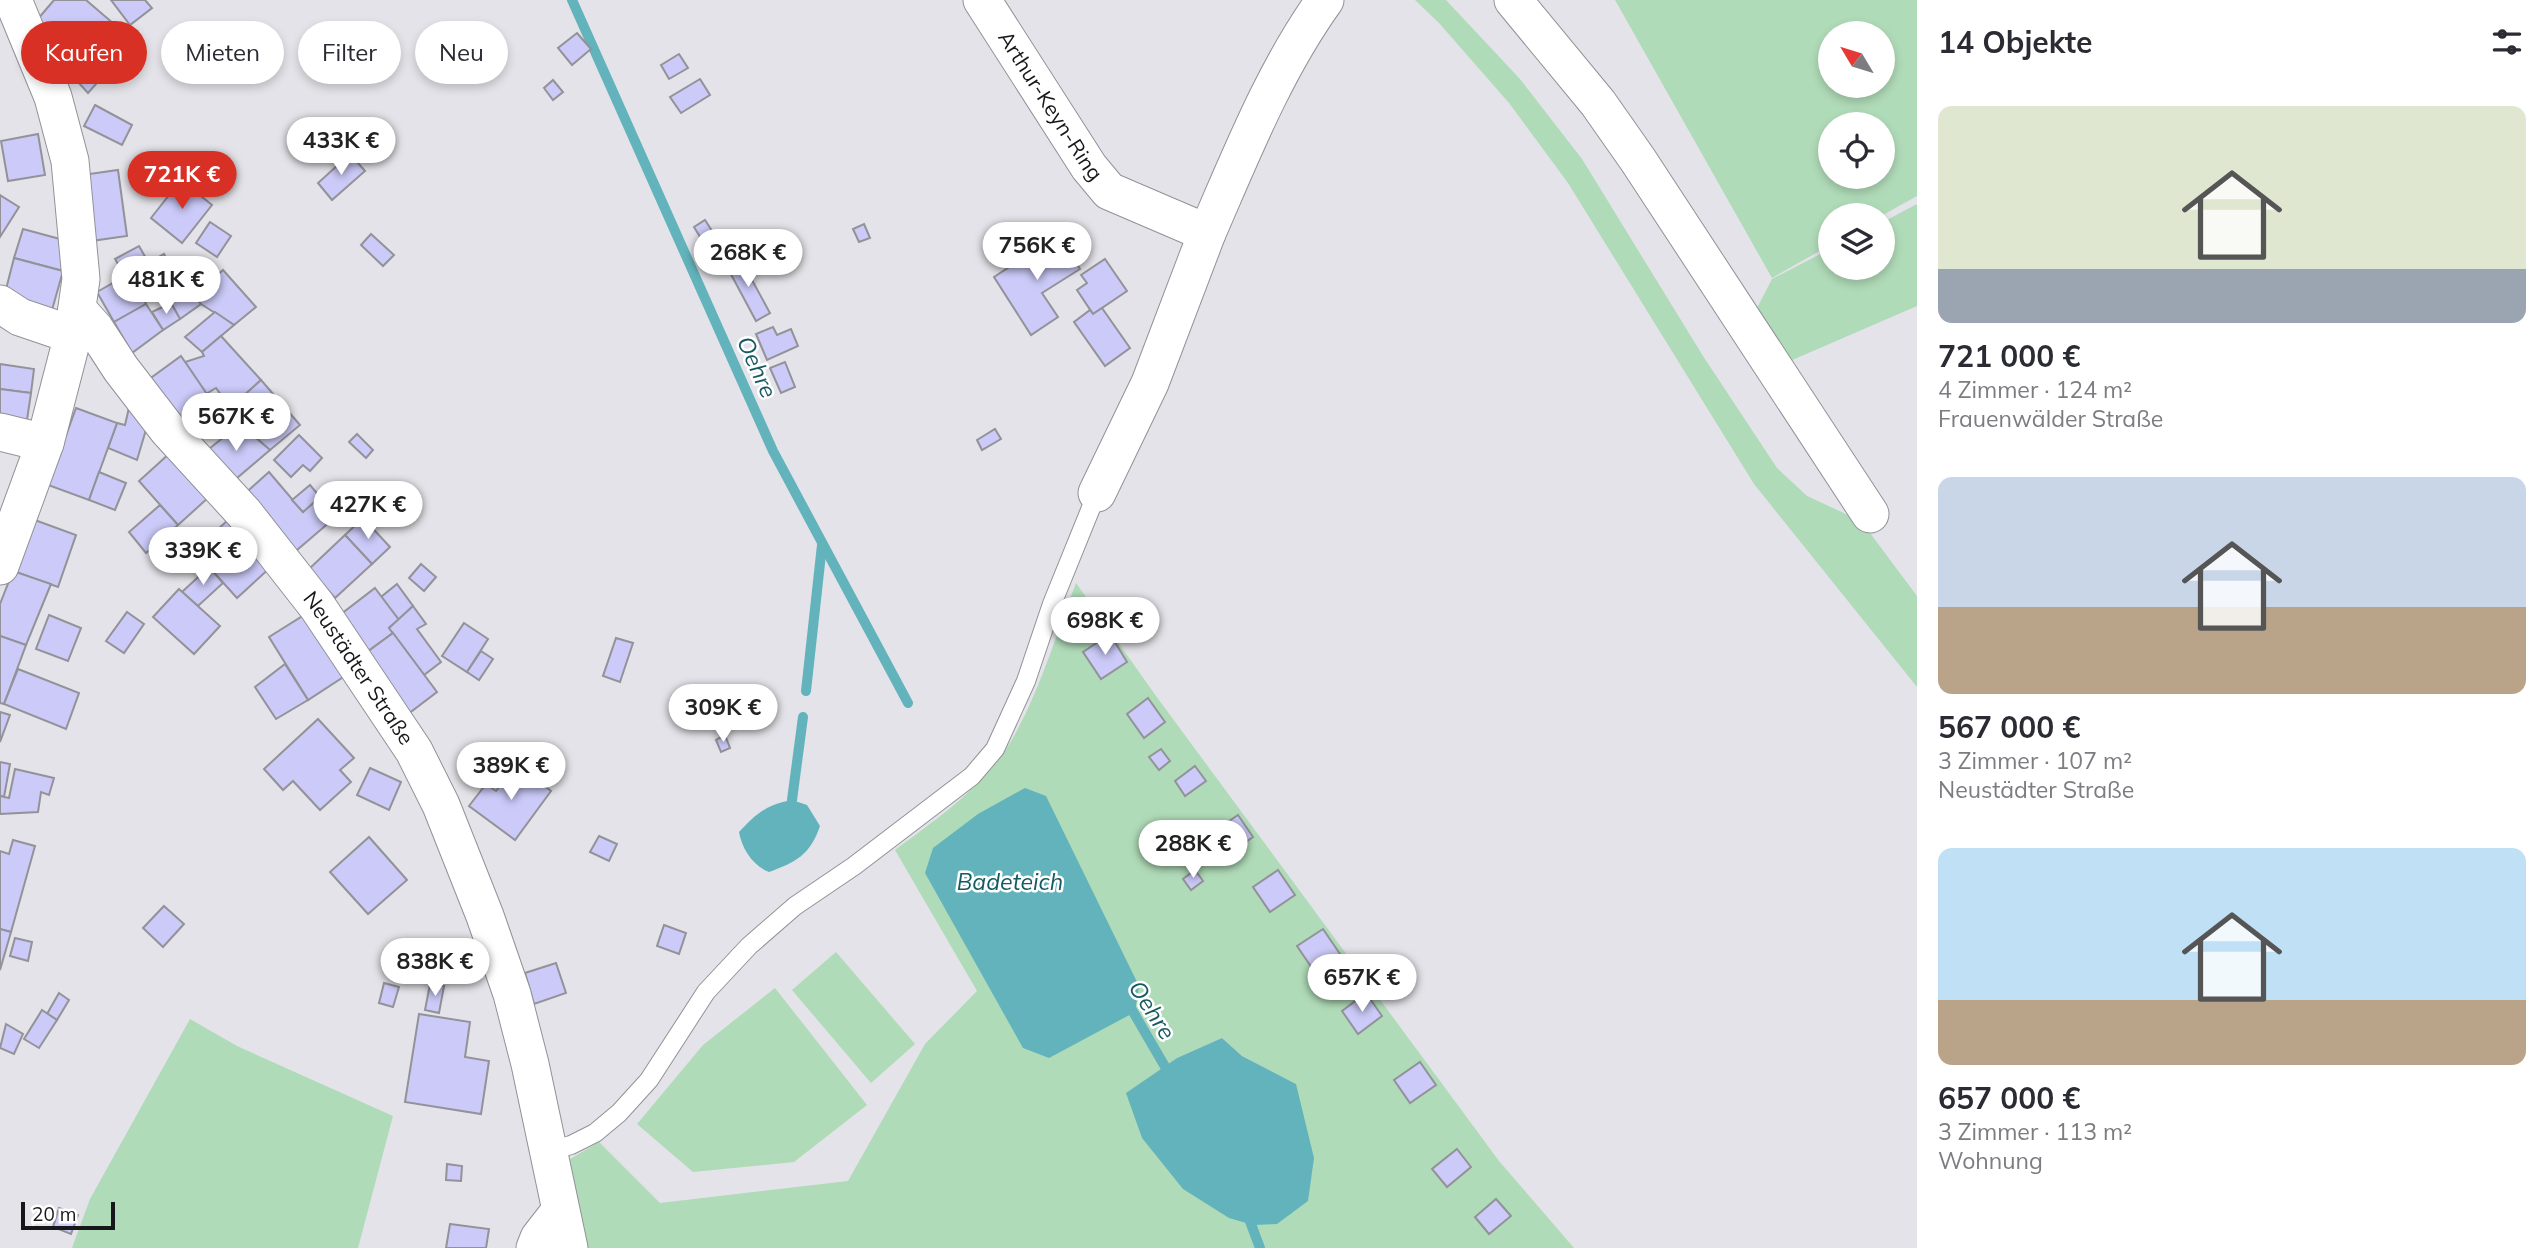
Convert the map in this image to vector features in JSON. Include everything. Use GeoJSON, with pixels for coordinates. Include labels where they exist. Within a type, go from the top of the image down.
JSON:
{"type":"FeatureCollection","features":[{"type":"Feature","properties":{"kind":"street"},"geometry":{"type":"LineString","coordinates":[[0,566],[45,443],[75,322],[81,279],[70,161],[53,97],[13,0]]}},
{"type":"Feature","properties":{"kind":"street","name":"Arthur-Keyn-Ring"},"geometry":{"type":"LineString","coordinates":[[982,0],[1089,167],[1109,191],[1207,233]]}},
{"type":"Feature","properties":{"kind":"street"},"geometry":{"type":"LineString","coordinates":[[1097,493],[1150,383],[1207,233],[1268,96],[1299,37],[1325,0]]}},
{"type":"Feature","properties":{"kind":"street"},"geometry":{"type":"LineString","coordinates":[[1513,0],[1598,103],[1638,160],[1870,514]]}},
{"type":"Feature","properties":{"kind":"street"},"geometry":{"type":"LineString","coordinates":[[0,304],[20,317],[75,322]]}},
{"type":"Feature","properties":{"kind":"street","name":"Neustädter Straße"},"geometry":{"type":"LineString","coordinates":[[75,322],[95,330],[168,430],[244,513],[317,606],[414,751],[441,805],[485,916],[512,994],[550,1151],[569,1248]]}},
{"type":"Feature","properties":{"kind":"street"},"geometry":{"type":"LineString","coordinates":[[0,432],[45,443]]}},
{"type":"Feature","properties":{"kind":"street"},"geometry":{"type":"LineString","coordinates":[[535,1248],[539,1238],[560,1211]]}},
{"type":"Feature","properties":{"kind":"lane"},"geometry":{"type":"LineString","coordinates":[[550,1151],[572,1145],[595,1133],[620,1112],[649,1080],[706,992],[748,946],[795,906],[854,866],[972,776],[995,749],[1027,681],[1052,604],[1097,493]]}},
{"type":"Feature","properties":{"kind":"green space"},"geometry":{"type":"Polygon","coordinates":[[[1415,0],[1446,0],[1520,79],[1582,159],[1703,356],[1777,468],[1807,496],[1861,521],[1917,596],[1917,687],[1754,484],[1568,183],[1509,103],[1439,23],[1415,0]]]}},
{"type":"Feature","properties":{"kind":"green space"},"geometry":{"type":"Polygon","coordinates":[[[1615,0],[1917,0],[1917,196],[1895,208],[1895,203],[1818,203],[1818,252],[1772,278],[1615,0]]]}},
{"type":"Feature","properties":{"kind":"green space"},"geometry":{"type":"Polygon","coordinates":[[[1917,204],[1917,306],[1790,361],[1757,308],[1772,279],[1818,255],[1818,280],[1895,280],[1895,216],[1917,204]]]}},
{"type":"Feature","properties":{"kind":"green space"},"geometry":{"type":"Polygon","coordinates":[[[1076,583],[1156,696],[1499,1161],[1574,1248],[583,1248],[565,1162],[599,1142],[660,1203],[848,1181],[925,1044],[977,991],[895,850],[963,797],[999,759],[1033,698],[1076,583]],[[1222,1038],[1177,1058],[1127,1093],[1142,1138],[1296,1084],[1242,1056],[1222,1038]]]}},
{"type":"Feature","properties":{"kind":"green space"},"geometry":{"type":"Polygon","coordinates":[[[836,952],[915,1044],[871,1083],[792,990],[836,952]]]}},
{"type":"Feature","properties":{"kind":"green space"},"geometry":{"type":"Polygon","coordinates":[[[775,988],[867,1105],[794,1162],[693,1172],[637,1124],[703,1045],[775,988]]]}},
{"type":"Feature","properties":{"kind":"green space"},"geometry":{"type":"Polygon","coordinates":[[[190,1019],[237,1046],[393,1116],[358,1248],[72,1248],[90,1199],[190,1019]]]}},
{"type":"Feature","properties":{"kind":"water","name":"Badeteich"},"geometry":{"type":"Polygon","coordinates":[[[1025,788],[1046,796],[1139,986],[1135,1012],[1049,1058],[1023,1048],[925,873],[933,848],[978,814],[1025,788]]]}},
{"type":"Feature","properties":{"kind":"water"},"geometry":{"type":"Polygon","coordinates":[[[792,800],[807,805],[820,826],[807,851],[787,865],[769,872],[758,866],[749,856],[739,832],[762,811],[792,800]]]}},
{"type":"Feature","properties":{"kind":"water"},"geometry":{"type":"Polygon","coordinates":[[[1222,1038],[1242,1056],[1296,1084],[1314,1158],[1308,1201],[1277,1224],[1253,1225],[1229,1218],[1183,1189],[1142,1138],[1126,1093],[1177,1058],[1222,1038]]]}},
{"type":"Feature","properties":{"kind":"building"},"geometry":{"type":"Polygon","coordinates":[[[54,0],[86,0],[110,21],[38,21],[54,0]]]}},
{"type":"Feature","properties":{"kind":"building"},"geometry":{"type":"Polygon","coordinates":[[[111,0],[145,0],[152,8],[135,21],[127,21],[111,0]]]}},
{"type":"Feature","properties":{"kind":"building"},"geometry":{"type":"Polygon","coordinates":[[[577,33],[591,49],[572,65],[558,48],[577,33]]]}},
{"type":"Feature","properties":{"kind":"building"},"geometry":{"type":"Polygon","coordinates":[[[679,54],[688,68],[669,79],[661,65],[679,54]]]}},
{"type":"Feature","properties":{"kind":"building"},"geometry":{"type":"Polygon","coordinates":[[[700,79],[710,95],[681,113],[670,97],[700,79]]]}},
{"type":"Feature","properties":{"kind":"building"},"geometry":{"type":"Polygon","coordinates":[[[553,80],[563,92],[553,100],[544,88],[553,80]]]}},
{"type":"Feature","properties":{"kind":"building"},"geometry":{"type":"Polygon","coordinates":[[[80,84],[96,84],[88,93],[80,84]]]}},
{"type":"Feature","properties":{"kind":"building"},"geometry":{"type":"Polygon","coordinates":[[[95,105],[132,125],[122,145],[84,126],[95,105]]]}},
{"type":"Feature","properties":{"kind":"building"},"geometry":{"type":"Polygon","coordinates":[[[38,134],[45,175],[8,181],[1,141],[38,134]]]}},
{"type":"Feature","properties":{"kind":"building"},"geometry":{"type":"Polygon","coordinates":[[[350,154],[365,171],[332,200],[318,183],[350,154]]]}},
{"type":"Feature","properties":{"kind":"building"},"geometry":{"type":"Polygon","coordinates":[[[118,170],[127,236],[91,241],[82,175],[118,170]]]}},
{"type":"Feature","properties":{"kind":"building"},"geometry":{"type":"Polygon","coordinates":[[[181,180],[212,205],[182,243],[151,218],[181,180]]]}},
{"type":"Feature","properties":{"kind":"building"},"geometry":{"type":"Polygon","coordinates":[[[0,195],[19,207],[0,237],[0,195]]]}},
{"type":"Feature","properties":{"kind":"building"},"geometry":{"type":"Polygon","coordinates":[[[705,220],[718,240],[707,248],[694,227],[705,220]]]}},
{"type":"Feature","properties":{"kind":"building"},"geometry":{"type":"Polygon","coordinates":[[[210,222],[231,236],[217,257],[196,243],[210,222]]]}},
{"type":"Feature","properties":{"kind":"building"},"geometry":{"type":"Polygon","coordinates":[[[864,224],[870,238],[859,242],[853,229],[864,224]]]}},
{"type":"Feature","properties":{"kind":"building"},"geometry":{"type":"Polygon","coordinates":[[[23,229],[71,242],[63,271],[14,258],[23,229]]]}},
{"type":"Feature","properties":{"kind":"building"},"geometry":{"type":"Polygon","coordinates":[[[371,234],[394,255],[383,266],[361,245],[371,234]]]}},
{"type":"Feature","properties":{"kind":"building"},"geometry":{"type":"Polygon","coordinates":[[[1058,235],[1080,269],[1042,293],[1058,317],[1031,335],[994,277],[1058,235]]]}},
{"type":"Feature","properties":{"kind":"building"},"geometry":{"type":"Polygon","coordinates":[[[139,246],[159,281],[140,292],[146,304],[114,322],[97,292],[125,276],[115,259],[139,246]]]}},
{"type":"Feature","properties":{"kind":"building"},"geometry":{"type":"Polygon","coordinates":[[[164,254],[174,273],[159,281],[148,263],[164,254]]]}},
{"type":"Feature","properties":{"kind":"building"},"geometry":{"type":"Polygon","coordinates":[[[14,258],[63,271],[52,310],[4,297],[14,258]]]}},
{"type":"Feature","properties":{"kind":"building"},"geometry":{"type":"Polygon","coordinates":[[[740,258],[770,313],[756,321],[726,265],[740,258]]]}},
{"type":"Feature","properties":{"kind":"building"},"geometry":{"type":"Polygon","coordinates":[[[1105,259],[1127,291],[1093,314],[1077,290],[1087,283],[1081,275],[1105,259]]]}},
{"type":"Feature","properties":{"kind":"building"},"geometry":{"type":"Polygon","coordinates":[[[223,270],[256,307],[234,325],[201,304],[194,296],[223,270]]]}},
{"type":"Feature","properties":{"kind":"building"},"geometry":{"type":"Polygon","coordinates":[[[188,290],[201,304],[180,319],[171,303],[188,290]]]}},
{"type":"Feature","properties":{"kind":"building"},"geometry":{"type":"Polygon","coordinates":[[[171,303],[180,319],[163,330],[152,312],[171,303]]]}},
{"type":"Feature","properties":{"kind":"building"},"geometry":{"type":"Polygon","coordinates":[[[146,304],[163,330],[132,353],[114,322],[146,304]]]}},
{"type":"Feature","properties":{"kind":"building"},"geometry":{"type":"Polygon","coordinates":[[[1102,308],[1130,348],[1105,366],[1074,322],[1090,310],[1093,314],[1102,308]]]}},
{"type":"Feature","properties":{"kind":"building"},"geometry":{"type":"Polygon","coordinates":[[[215,312],[234,325],[202,352],[185,337],[215,312]]]}},
{"type":"Feature","properties":{"kind":"building"},"geometry":{"type":"Polygon","coordinates":[[[773,327],[777,335],[791,329],[798,346],[767,360],[756,334],[773,327]]]}},
{"type":"Feature","properties":{"kind":"building"},"geometry":{"type":"Polygon","coordinates":[[[221,336],[261,380],[241,398],[227,403],[216,388],[206,394],[185,362],[204,356],[202,352],[221,336]]]}},
{"type":"Feature","properties":{"kind":"building"},"geometry":{"type":"Polygon","coordinates":[[[181,356],[211,400],[176,422],[148,380],[181,356]]]}},
{"type":"Feature","properties":{"kind":"building"},"geometry":{"type":"Polygon","coordinates":[[[785,362],[795,387],[781,393],[770,368],[785,362]]]}},
{"type":"Feature","properties":{"kind":"building"},"geometry":{"type":"Polygon","coordinates":[[[0,364],[34,369],[31,393],[0,389],[0,364]]]}},
{"type":"Feature","properties":{"kind":"building"},"geometry":{"type":"Polygon","coordinates":[[[261,380],[300,425],[270,450],[240,424],[252,412],[241,398],[261,380]]]}},
{"type":"Feature","properties":{"kind":"building"},"geometry":{"type":"Polygon","coordinates":[[[0,389],[31,393],[27,420],[0,416],[0,389]]]}},
{"type":"Feature","properties":{"kind":"building"},"geometry":{"type":"Polygon","coordinates":[[[130,403],[148,423],[137,460],[108,448],[117,423],[125,425],[130,403]]]}},
{"type":"Feature","properties":{"kind":"building"},"geometry":{"type":"Polygon","coordinates":[[[76,408],[117,423],[89,500],[48,485],[76,408]]]}},
{"type":"Feature","properties":{"kind":"building"},"geometry":{"type":"Polygon","coordinates":[[[240,424],[270,450],[230,484],[204,453],[240,424]]]}},
{"type":"Feature","properties":{"kind":"building"},"geometry":{"type":"Polygon","coordinates":[[[995,429],[1001,439],[982,450],[977,440],[995,429]]]}},
{"type":"Feature","properties":{"kind":"building"},"geometry":{"type":"Polygon","coordinates":[[[357,434],[373,450],[366,458],[349,442],[357,434]]]}},
{"type":"Feature","properties":{"kind":"building"},"geometry":{"type":"Polygon","coordinates":[[[299,435],[322,458],[310,471],[303,465],[291,477],[274,460],[299,435]]]}},
{"type":"Feature","properties":{"kind":"building"},"geometry":{"type":"Polygon","coordinates":[[[170,453],[209,497],[178,525],[139,481],[170,453]]]}},
{"type":"Feature","properties":{"kind":"building"},"geometry":{"type":"Polygon","coordinates":[[[99,472],[126,483],[115,510],[89,500],[99,472]]]}},
{"type":"Feature","properties":{"kind":"building"},"geometry":{"type":"Polygon","coordinates":[[[269,472],[303,512],[314,502],[331,521],[290,556],[241,497],[269,472]]]}},
{"type":"Feature","properties":{"kind":"building"},"geometry":{"type":"Polygon","coordinates":[[[310,485],[320,497],[303,512],[292,500],[310,485]]]}},
{"type":"Feature","properties":{"kind":"building"},"geometry":{"type":"Polygon","coordinates":[[[160,505],[178,525],[146,553],[129,532],[160,505]]]}},
{"type":"Feature","properties":{"kind":"building"},"geometry":{"type":"Polygon","coordinates":[[[363,518],[390,547],[372,564],[345,535],[363,518]]]}},
{"type":"Feature","properties":{"kind":"building"},"geometry":{"type":"Polygon","coordinates":[[[32,519],[76,535],[58,587],[13,571],[32,519]]]}},
{"type":"Feature","properties":{"kind":"building"},"geometry":{"type":"Polygon","coordinates":[[[229,519],[272,566],[237,598],[209,567],[200,576],[185,560],[229,519]]]}},
{"type":"Feature","properties":{"kind":"building"},"geometry":{"type":"Polygon","coordinates":[[[345,535],[372,564],[335,598],[309,569],[345,535]]]}},
{"type":"Feature","properties":{"kind":"building"},"geometry":{"type":"Polygon","coordinates":[[[421,564],[436,577],[424,591],[409,578],[421,564]]]}},
{"type":"Feature","properties":{"kind":"building"},"geometry":{"type":"Polygon","coordinates":[[[209,567],[223,583],[198,606],[182,592],[209,567]]]}},
{"type":"Feature","properties":{"kind":"building"},"geometry":{"type":"Polygon","coordinates":[[[13,571],[51,584],[26,645],[0,636],[0,604],[13,571]]]}},
{"type":"Feature","properties":{"kind":"building"},"geometry":{"type":"Polygon","coordinates":[[[397,584],[413,606],[399,620],[381,597],[397,584]]]}},
{"type":"Feature","properties":{"kind":"building"},"geometry":{"type":"Polygon","coordinates":[[[375,588],[399,620],[389,628],[393,633],[363,655],[336,618],[375,588]]]}},
{"type":"Feature","properties":{"kind":"building"},"geometry":{"type":"Polygon","coordinates":[[[179,589],[220,626],[194,654],[153,617],[179,589]]]}},
{"type":"Feature","properties":{"kind":"building"},"geometry":{"type":"Polygon","coordinates":[[[413,606],[426,624],[417,629],[441,662],[424,675],[389,628],[413,606]]]}},
{"type":"Feature","properties":{"kind":"building"},"geometry":{"type":"Polygon","coordinates":[[[127,612],[144,624],[124,653],[106,641],[127,612]]]}},
{"type":"Feature","properties":{"kind":"building"},"geometry":{"type":"Polygon","coordinates":[[[309,612],[348,674],[308,700],[269,637],[309,612]]]}},
{"type":"Feature","properties":{"kind":"building"},"geometry":{"type":"Polygon","coordinates":[[[49,615],[81,628],[68,661],[36,649],[49,615]]]}},
{"type":"Feature","properties":{"kind":"building"},"geometry":{"type":"Polygon","coordinates":[[[464,623],[488,639],[467,672],[442,656],[464,623]]]}},
{"type":"Feature","properties":{"kind":"building"},"geometry":{"type":"Polygon","coordinates":[[[393,633],[437,692],[408,714],[363,655],[393,633]]]}},
{"type":"Feature","properties":{"kind":"building"},"geometry":{"type":"Polygon","coordinates":[[[1110,634],[1127,662],[1101,679],[1083,652],[1110,634]]]}},
{"type":"Feature","properties":{"kind":"building"},"geometry":{"type":"Polygon","coordinates":[[[0,636],[26,645],[4,704],[0,703],[0,636]]]}},
{"type":"Feature","properties":{"kind":"building"},"geometry":{"type":"Polygon","coordinates":[[[616,638],[633,643],[620,682],[603,676],[616,638]]]}},
{"type":"Feature","properties":{"kind":"building"},"geometry":{"type":"Polygon","coordinates":[[[481,651],[493,659],[479,680],[467,672],[481,651]]]}},
{"type":"Feature","properties":{"kind":"building"},"geometry":{"type":"Polygon","coordinates":[[[285,664],[308,700],[276,719],[255,687],[285,664]]]}},
{"type":"Feature","properties":{"kind":"building"},"geometry":{"type":"Polygon","coordinates":[[[18,669],[79,693],[66,729],[4,704],[18,669]]]}},
{"type":"Feature","properties":{"kind":"building"},"geometry":{"type":"Polygon","coordinates":[[[1148,698],[1165,722],[1144,738],[1127,714],[1148,698]]]}},
{"type":"Feature","properties":{"kind":"building"},"geometry":{"type":"Polygon","coordinates":[[[0,712],[10,715],[0,742],[0,712]]]}},
{"type":"Feature","properties":{"kind":"building"},"geometry":{"type":"Polygon","coordinates":[[[318,719],[354,758],[340,770],[351,782],[320,810],[293,781],[283,790],[264,769],[318,719]]]}},
{"type":"Feature","properties":{"kind":"building"},"geometry":{"type":"Polygon","coordinates":[[[725,735],[730,748],[721,752],[716,740],[725,735]]]}},
{"type":"Feature","properties":{"kind":"building"},"geometry":{"type":"Polygon","coordinates":[[[1161,749],[1170,761],[1159,770],[1149,757],[1161,749]]]}},
{"type":"Feature","properties":{"kind":"building"},"geometry":{"type":"Polygon","coordinates":[[[0,762],[10,764],[4,797],[0,796],[0,762]]]}},
{"type":"Feature","properties":{"kind":"building"},"geometry":{"type":"Polygon","coordinates":[[[516,765],[551,791],[515,840],[469,806],[486,784],[496,791],[516,765]]]}},
{"type":"Feature","properties":{"kind":"building"},"geometry":{"type":"Polygon","coordinates":[[[1195,766],[1206,781],[1185,796],[1175,781],[1195,766]]]}},
{"type":"Feature","properties":{"kind":"building"},"geometry":{"type":"Polygon","coordinates":[[[370,768],[401,782],[389,810],[357,795],[370,768]]]}},
{"type":"Feature","properties":{"kind":"building"},"geometry":{"type":"Polygon","coordinates":[[[15,769],[54,778],[49,795],[41,792],[38,812],[0,814],[0,796],[9,798],[15,769]]]}},
{"type":"Feature","properties":{"kind":"building"},"geometry":{"type":"Polygon","coordinates":[[[1238,815],[1253,837],[1227,855],[1212,833],[1238,815]]]}},
{"type":"Feature","properties":{"kind":"building"},"geometry":{"type":"Polygon","coordinates":[[[599,836],[617,844],[609,861],[590,852],[599,836]]]}},
{"type":"Feature","properties":{"kind":"building"},"geometry":{"type":"Polygon","coordinates":[[[369,837],[407,880],[368,914],[330,872],[369,837]]]}},
{"type":"Feature","properties":{"kind":"building"},"geometry":{"type":"Polygon","coordinates":[[[13,840],[35,846],[11,932],[0,929],[0,851],[9,854],[13,840]]]}},
{"type":"Feature","properties":{"kind":"building"},"geometry":{"type":"Polygon","coordinates":[[[1195,870],[1203,881],[1191,890],[1183,879],[1195,870]]]}},
{"type":"Feature","properties":{"kind":"building"},"geometry":{"type":"Polygon","coordinates":[[[1278,870],[1295,895],[1270,912],[1253,887],[1278,870]]]}},
{"type":"Feature","properties":{"kind":"building"},"geometry":{"type":"Polygon","coordinates":[[[164,906],[184,924],[163,947],[143,928],[164,906]]]}},
{"type":"Feature","properties":{"kind":"building"},"geometry":{"type":"Polygon","coordinates":[[[664,925],[686,933],[679,954],[657,946],[664,925]]]}},
{"type":"Feature","properties":{"kind":"building"},"geometry":{"type":"Polygon","coordinates":[[[0,929],[11,932],[0,970],[0,929]]]}},
{"type":"Feature","properties":{"kind":"building"},"geometry":{"type":"Polygon","coordinates":[[[1323,929],[1340,954],[1314,971],[1297,946],[1323,929]]]}},
{"type":"Feature","properties":{"kind":"building"},"geometry":{"type":"Polygon","coordinates":[[[15,938],[32,942],[28,961],[10,956],[15,938]]]}},
{"type":"Feature","properties":{"kind":"building"},"geometry":{"type":"Polygon","coordinates":[[[556,963],[566,993],[534,1004],[525,973],[556,963]]]}},
{"type":"Feature","properties":{"kind":"building"},"geometry":{"type":"Polygon","coordinates":[[[384,983],[399,987],[393,1007],[379,1003],[384,983]]]}},
{"type":"Feature","properties":{"kind":"building"},"geometry":{"type":"Polygon","coordinates":[[[430,984],[444,986],[439,1013],[425,1010],[430,984]]]}},
{"type":"Feature","properties":{"kind":"building"},"geometry":{"type":"Polygon","coordinates":[[[59,993],[69,1000],[57,1020],[47,1014],[59,993]]]}},
{"type":"Feature","properties":{"kind":"building"},"geometry":{"type":"Polygon","coordinates":[[[1366,993],[1382,1016],[1358,1034],[1342,1011],[1366,993]]]}},
{"type":"Feature","properties":{"kind":"building"},"geometry":{"type":"Polygon","coordinates":[[[42,1010],[57,1020],[39,1048],[24,1039],[42,1010]]]}},
{"type":"Feature","properties":{"kind":"building"},"geometry":{"type":"Polygon","coordinates":[[[419,1014],[470,1022],[465,1057],[489,1061],[481,1114],[405,1102],[419,1014]]]}},
{"type":"Feature","properties":{"kind":"building"},"geometry":{"type":"Polygon","coordinates":[[[6,1024],[23,1034],[14,1054],[0,1048],[6,1024]]]}},
{"type":"Feature","properties":{"kind":"building"},"geometry":{"type":"Polygon","coordinates":[[[1420,1062],[1436,1085],[1410,1103],[1394,1080],[1420,1062]]]}},
{"type":"Feature","properties":{"kind":"building"},"geometry":{"type":"Polygon","coordinates":[[[1457,1149],[1471,1167],[1447,1187],[1432,1169],[1457,1149]]]}},
{"type":"Feature","properties":{"kind":"building"},"geometry":{"type":"Polygon","coordinates":[[[447,1164],[462,1166],[461,1181],[446,1180],[447,1164]]]}},
{"type":"Feature","properties":{"kind":"building"},"geometry":{"type":"Polygon","coordinates":[[[1496,1199],[1511,1216],[1489,1234],[1475,1217],[1496,1199]]]}},
{"type":"Feature","properties":{"kind":"building"},"geometry":{"type":"Polygon","coordinates":[[[59,1208],[78,1215],[71,1234],[53,1227],[59,1208]]]}},
{"type":"Feature","properties":{"kind":"building"},"geometry":{"type":"Polygon","coordinates":[[[450,1224],[489,1229],[486,1248],[446,1248],[450,1224]]]}},
{"type":"Feature","properties":{"kind":"waterway","name":"Oehre"},"geometry":{"type":"LineString","coordinates":[[572,0],[773,451],[908,703]]}},
{"type":"Feature","properties":{"kind":"waterway"},"geometry":{"type":"LineString","coordinates":[[806,691],[822,545]]}},
{"type":"Feature","properties":{"kind":"waterway"},"geometry":{"type":"LineString","coordinates":[[792,800],[803,717]]}},
{"type":"Feature","properties":{"kind":"waterway","name":"Oehre"},"geometry":{"type":"LineString","coordinates":[[1128,1003],[1171,1077]]}},
{"type":"Feature","properties":{"kind":"waterway","name":"Oehre"},"geometry":{"type":"LineString","coordinates":[[1248,1216],[1260,1248]]}}]}
